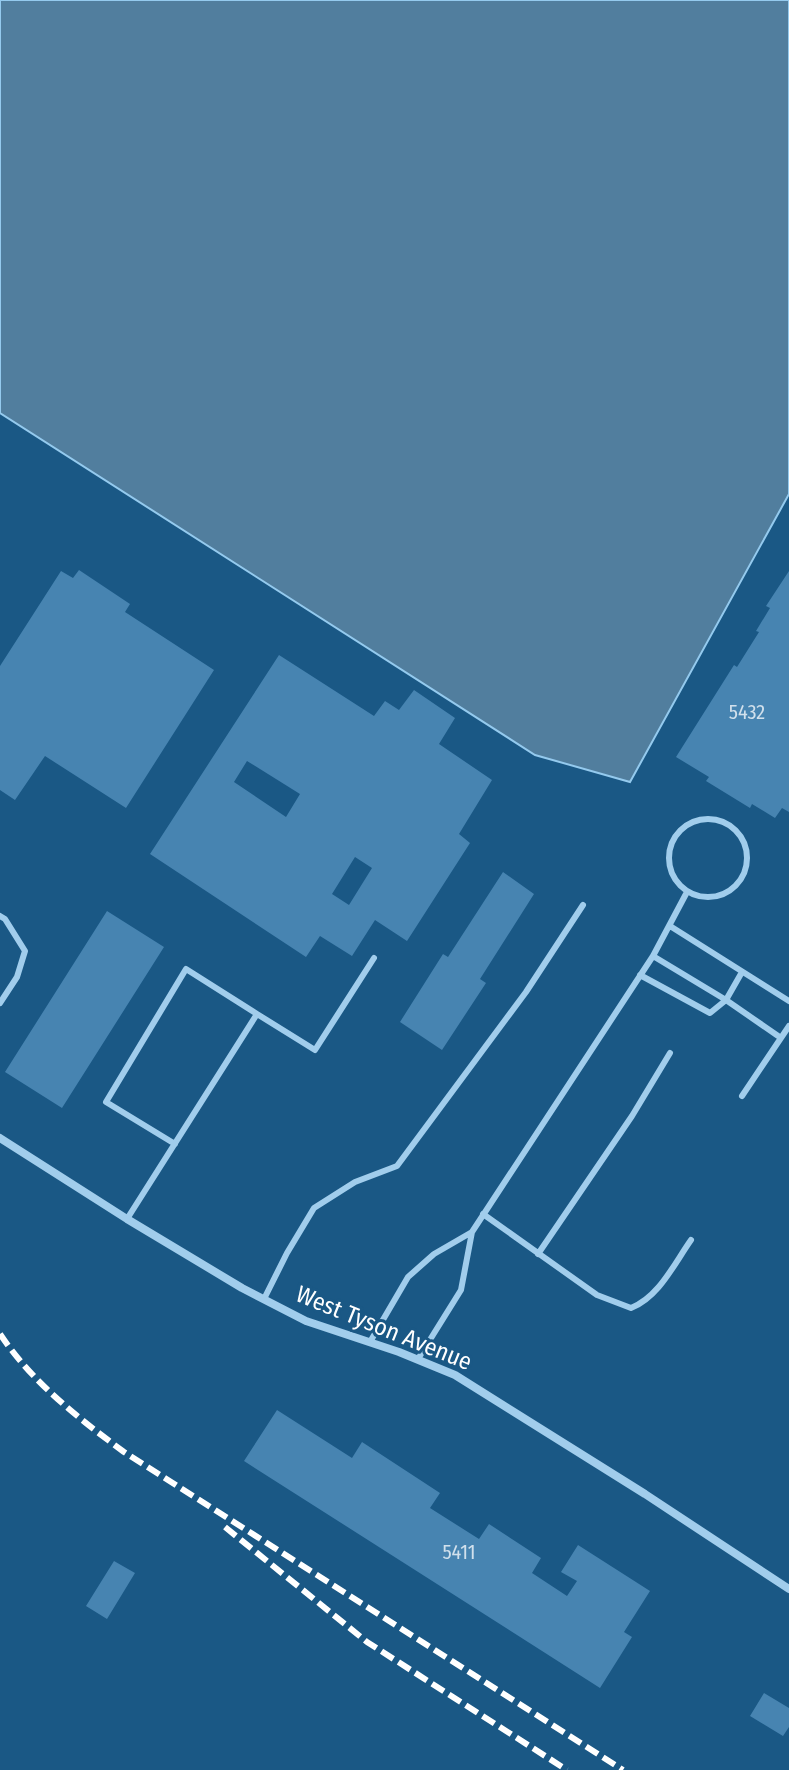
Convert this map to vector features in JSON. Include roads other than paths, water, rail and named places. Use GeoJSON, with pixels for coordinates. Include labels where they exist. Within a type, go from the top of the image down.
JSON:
{"type":"FeatureCollection","features":[{"type":"Feature","properties":{"kind":"street","name":"West Tyson Avenue"},"geometry":{"type":"LineString","coordinates":[[0,1138],[127,1219],[306,1321],[418,1359],[466,1381],[789,1589]]}},
{"type":"Feature","properties":{"kind":"lane"},"geometry":{"type":"LineString","coordinates":[[712,819],[725,822],[744,840],[747,865],[743,878],[735,887],[712,898],[687,892],[677,883],[671,871],[668,858],[670,845],[686,825],[712,819]]}},
{"type":"Feature","properties":{"kind":"lane"},"geometry":{"type":"LineString","coordinates":[[418,1359],[461,1290],[472,1232],[653,956],[687,892]]}},
{"type":"Feature","properties":{"kind":"lane"},"geometry":{"type":"LineString","coordinates":[[264,1299],[314,1208],[355,1182],[397,1166],[526,992],[583,905]]}},
{"type":"Feature","properties":{"kind":"lane"},"geometry":{"type":"LineString","coordinates":[[0,916],[25,951],[17,977],[0,1003]]}},
{"type":"Feature","properties":{"kind":"lane"},"geometry":{"type":"LineString","coordinates":[[670,926],[789,1001]]}},
{"type":"Feature","properties":{"kind":"lane"},"geometry":{"type":"LineString","coordinates":[[653,956],[781,1038]]}},
{"type":"Feature","properties":{"kind":"lane"},"geometry":{"type":"LineString","coordinates":[[175,1144],[106,1102],[186,969],[315,1050],[374,958]]}},
{"type":"Feature","properties":{"kind":"lane"},"geometry":{"type":"LineString","coordinates":[[640,975],[710,1013],[726,1000],[742,972]]}},
{"type":"Feature","properties":{"kind":"lane"},"geometry":{"type":"LineString","coordinates":[[127,1219],[257,1014]]}},
{"type":"Feature","properties":{"kind":"lane"},"geometry":{"type":"LineString","coordinates":[[742,1096],[789,1026]]}},
{"type":"Feature","properties":{"kind":"lane"},"geometry":{"type":"LineString","coordinates":[[538,1254],[632,1116],[670,1053]]}},
{"type":"Feature","properties":{"kind":"lane"},"geometry":{"type":"LineString","coordinates":[[483,1214],[597,1295],[631,1308],[644,1303],[660,1286],[691,1240]]}},
{"type":"Feature","properties":{"kind":"lane"},"geometry":{"type":"LineString","coordinates":[[370,1342],[408,1277],[434,1254],[472,1232]]}},
{"type":"Feature","properties":{"kind":"water"},"geometry":{"type":"Polygon","coordinates":[[[0,0],[789,0],[789,494],[630,782],[535,755],[0,413],[0,0]]]}},
{"type":"Feature","properties":{"kind":"railway"},"geometry":{"type":"LineString","coordinates":[[0,1334],[41,1383],[124,1452],[623,1770]]}},
{"type":"Feature","properties":{"kind":"railway"},"geometry":{"type":"LineString","coordinates":[[225,1527],[367,1642],[567,1770]]}}]}
